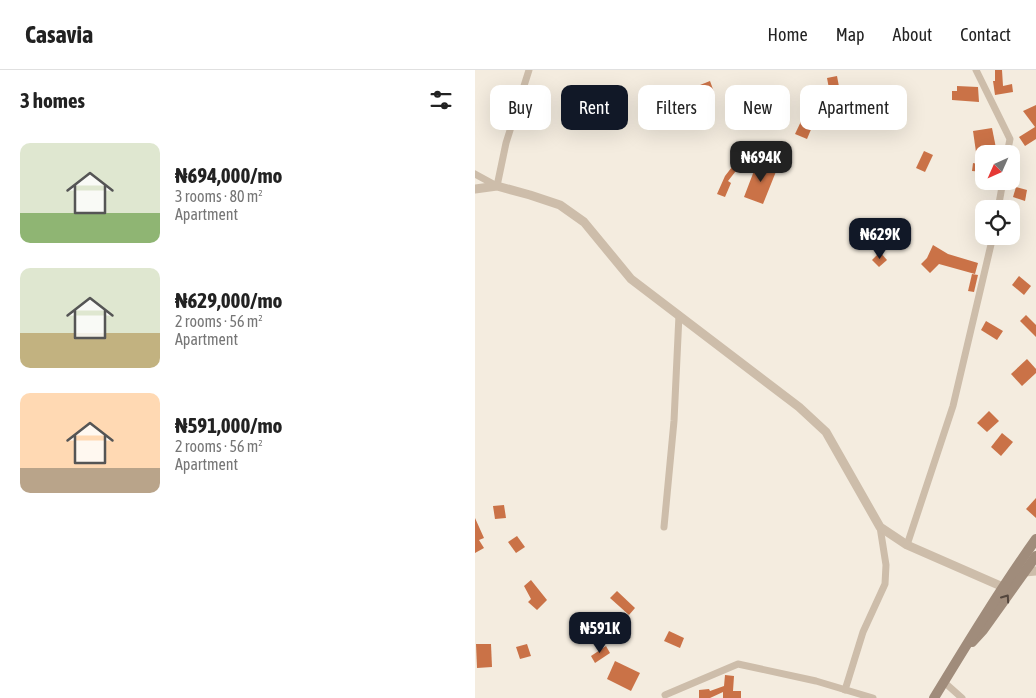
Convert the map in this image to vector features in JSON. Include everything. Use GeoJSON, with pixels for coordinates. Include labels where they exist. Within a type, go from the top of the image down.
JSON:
{"type":"FeatureCollection","features":[{"type":"Feature","properties":{"kind":"main road"},"geometry":{"type":"LineString","coordinates":[[965,650],[977,625],[1036,539]]}},
{"type":"Feature","properties":{"kind":"main road"},"geometry":{"type":"LineString","coordinates":[[934,698],[965,650],[983,630],[1036,556]]}},
{"type":"Feature","properties":{"kind":"street"},"geometry":{"type":"LineString","coordinates":[[497,186],[506,143],[529,70]]}},
{"type":"Feature","properties":{"kind":"street"},"geometry":{"type":"LineString","coordinates":[[976,70],[1010,139],[1009,145]]}},
{"type":"Feature","properties":{"kind":"street"},"geometry":{"type":"LineString","coordinates":[[475,174],[497,186],[560,205],[576,216],[584,222],[631,279],[799,407],[826,432],[880,527],[886,565],[885,584],[863,632],[845,690]]}},
{"type":"Feature","properties":{"kind":"street"},"geometry":{"type":"LineString","coordinates":[[475,189],[497,186]]}},
{"type":"Feature","properties":{"kind":"street"},"geometry":{"type":"LineString","coordinates":[[907,545],[953,406],[991,245]]}},
{"type":"Feature","properties":{"kind":"street"},"geometry":{"type":"LineString","coordinates":[[665,527],[674,421],[679,315]]}},
{"type":"Feature","properties":{"kind":"street"},"geometry":{"type":"LineString","coordinates":[[880,527],[907,545],[1003,586]]}},
{"type":"Feature","properties":{"kind":"street"},"geometry":{"type":"LineString","coordinates":[[1025,572],[1036,571]]}},
{"type":"Feature","properties":{"kind":"street"},"geometry":{"type":"LineString","coordinates":[[665,695],[739,664],[873,698]]}},
{"type":"Feature","properties":{"kind":"street"},"geometry":{"type":"LineString","coordinates":[[943,682],[962,698]]}},
{"type":"Feature","properties":{"kind":"building"},"geometry":{"type":"Polygon","coordinates":[[[995,70],[1002,70],[1003,86],[1012,84],[1013,92],[995,95],[993,81],[995,81],[995,70]]]}},
{"type":"Feature","properties":{"kind":"building"},"geometry":{"type":"Polygon","coordinates":[[[837,76],[839,85],[828,85],[827,78],[837,76]]]}},
{"type":"Feature","properties":{"kind":"building"},"geometry":{"type":"Polygon","coordinates":[[[710,81],[711,85],[700,85],[710,81]]]}},
{"type":"Feature","properties":{"kind":"building"},"geometry":{"type":"Polygon","coordinates":[[[957,86],[978,87],[979,102],[952,100],[952,91],[957,91],[957,86]]]}},
{"type":"Feature","properties":{"kind":"building"},"geometry":{"type":"Polygon","coordinates":[[[1036,105],[1036,139],[1025,146],[1019,137],[1035,127],[1023,111],[1036,105]]]}},
{"type":"Feature","properties":{"kind":"building"},"geometry":{"type":"Polygon","coordinates":[[[800,123],[800,130],[811,130],[807,139],[795,134],[800,123]]]}},
{"type":"Feature","properties":{"kind":"building"},"geometry":{"type":"Polygon","coordinates":[[[992,128],[995,145],[975,145],[973,131],[992,128]]]}},
{"type":"Feature","properties":{"kind":"building"},"geometry":{"type":"Polygon","coordinates":[[[924,151],[933,155],[925,172],[916,168],[924,151]]]}},
{"type":"Feature","properties":{"kind":"building"},"geometry":{"type":"Polygon","coordinates":[[[739,158],[743,162],[728,181],[731,183],[725,197],[717,194],[725,176],[739,158]]]}},
{"type":"Feature","properties":{"kind":"building"},"geometry":{"type":"Polygon","coordinates":[[[773,162],[779,164],[763,204],[744,197],[757,163],[772,168],[773,162]]]}},
{"type":"Feature","properties":{"kind":"building"},"geometry":{"type":"Polygon","coordinates":[[[973,163],[975,163],[975,171],[972,171],[973,163]]]}},
{"type":"Feature","properties":{"kind":"building"},"geometry":{"type":"Polygon","coordinates":[[[1020,188],[1027,190],[1025,201],[1013,197],[1015,190],[1020,190],[1020,188]]]}},
{"type":"Feature","properties":{"kind":"building"},"geometry":{"type":"Polygon","coordinates":[[[933,245],[948,254],[978,263],[975,274],[939,264],[930,273],[921,264],[927,258],[933,245]]]}},
{"type":"Feature","properties":{"kind":"building"},"geometry":{"type":"Polygon","coordinates":[[[880,252],[887,260],[879,267],[872,260],[880,252]]]}},
{"type":"Feature","properties":{"kind":"building"},"geometry":{"type":"Polygon","coordinates":[[[972,274],[978,275],[974,292],[968,291],[972,274]]]}},
{"type":"Feature","properties":{"kind":"building"},"geometry":{"type":"Polygon","coordinates":[[[1019,276],[1031,286],[1024,295],[1012,285],[1019,276]]]}},
{"type":"Feature","properties":{"kind":"building"},"geometry":{"type":"Polygon","coordinates":[[[1026,315],[1036,325],[1036,337],[1020,321],[1026,315]]]}},
{"type":"Feature","properties":{"kind":"building"},"geometry":{"type":"Polygon","coordinates":[[[986,321],[1003,331],[997,340],[981,330],[986,321]]]}},
{"type":"Feature","properties":{"kind":"building"},"geometry":{"type":"Polygon","coordinates":[[[1027,359],[1036,369],[1036,373],[1022,386],[1011,374],[1027,359]]]}},
{"type":"Feature","properties":{"kind":"building"},"geometry":{"type":"Polygon","coordinates":[[[989,411],[999,421],[987,432],[977,423],[989,411]]]}},
{"type":"Feature","properties":{"kind":"building"},"geometry":{"type":"Polygon","coordinates":[[[1002,433],[1013,442],[1001,456],[991,447],[1002,433]]]}},
{"type":"Feature","properties":{"kind":"building"},"geometry":{"type":"Polygon","coordinates":[[[1036,498],[1036,518],[1026,509],[1036,498]]]}},
{"type":"Feature","properties":{"kind":"building"},"geometry":{"type":"Polygon","coordinates":[[[504,505],[506,518],[495,519],[493,506],[504,505]]]}},
{"type":"Feature","properties":{"kind":"building"},"geometry":{"type":"Polygon","coordinates":[[[475,518],[484,538],[479,540],[484,548],[475,553],[475,518]]]}},
{"type":"Feature","properties":{"kind":"building"},"geometry":{"type":"Polygon","coordinates":[[[517,536],[525,547],[516,553],[508,542],[517,536]]]}},
{"type":"Feature","properties":{"kind":"building"},"geometry":{"type":"Polygon","coordinates":[[[531,580],[547,600],[537,610],[528,602],[531,599],[524,586],[531,580]]]}},
{"type":"Feature","properties":{"kind":"building"},"geometry":{"type":"Polygon","coordinates":[[[617,591],[635,608],[629,615],[610,598],[617,591]]]}},
{"type":"Feature","properties":{"kind":"building"},"geometry":{"type":"Polygon","coordinates":[[[669,631],[684,638],[680,648],[664,641],[669,631]]]}},
{"type":"Feature","properties":{"kind":"building"},"geometry":{"type":"Polygon","coordinates":[[[476,644],[491,644],[492,667],[477,668],[476,644]]]}},
{"type":"Feature","properties":{"kind":"building"},"geometry":{"type":"Polygon","coordinates":[[[527,644],[531,656],[520,659],[516,647],[527,644]]]}},
{"type":"Feature","properties":{"kind":"building"},"geometry":{"type":"Polygon","coordinates":[[[606,646],[610,653],[595,663],[591,656],[606,646]]]}},
{"type":"Feature","properties":{"kind":"building"},"geometry":{"type":"Polygon","coordinates":[[[615,661],[640,673],[631,691],[607,679],[615,661]]]}},
{"type":"Feature","properties":{"kind":"building"},"geometry":{"type":"Polygon","coordinates":[[[725,675],[734,676],[733,691],[741,691],[741,698],[723,698],[723,692],[710,698],[699,698],[699,690],[709,689],[710,691],[724,686],[725,675]]]}}]}
